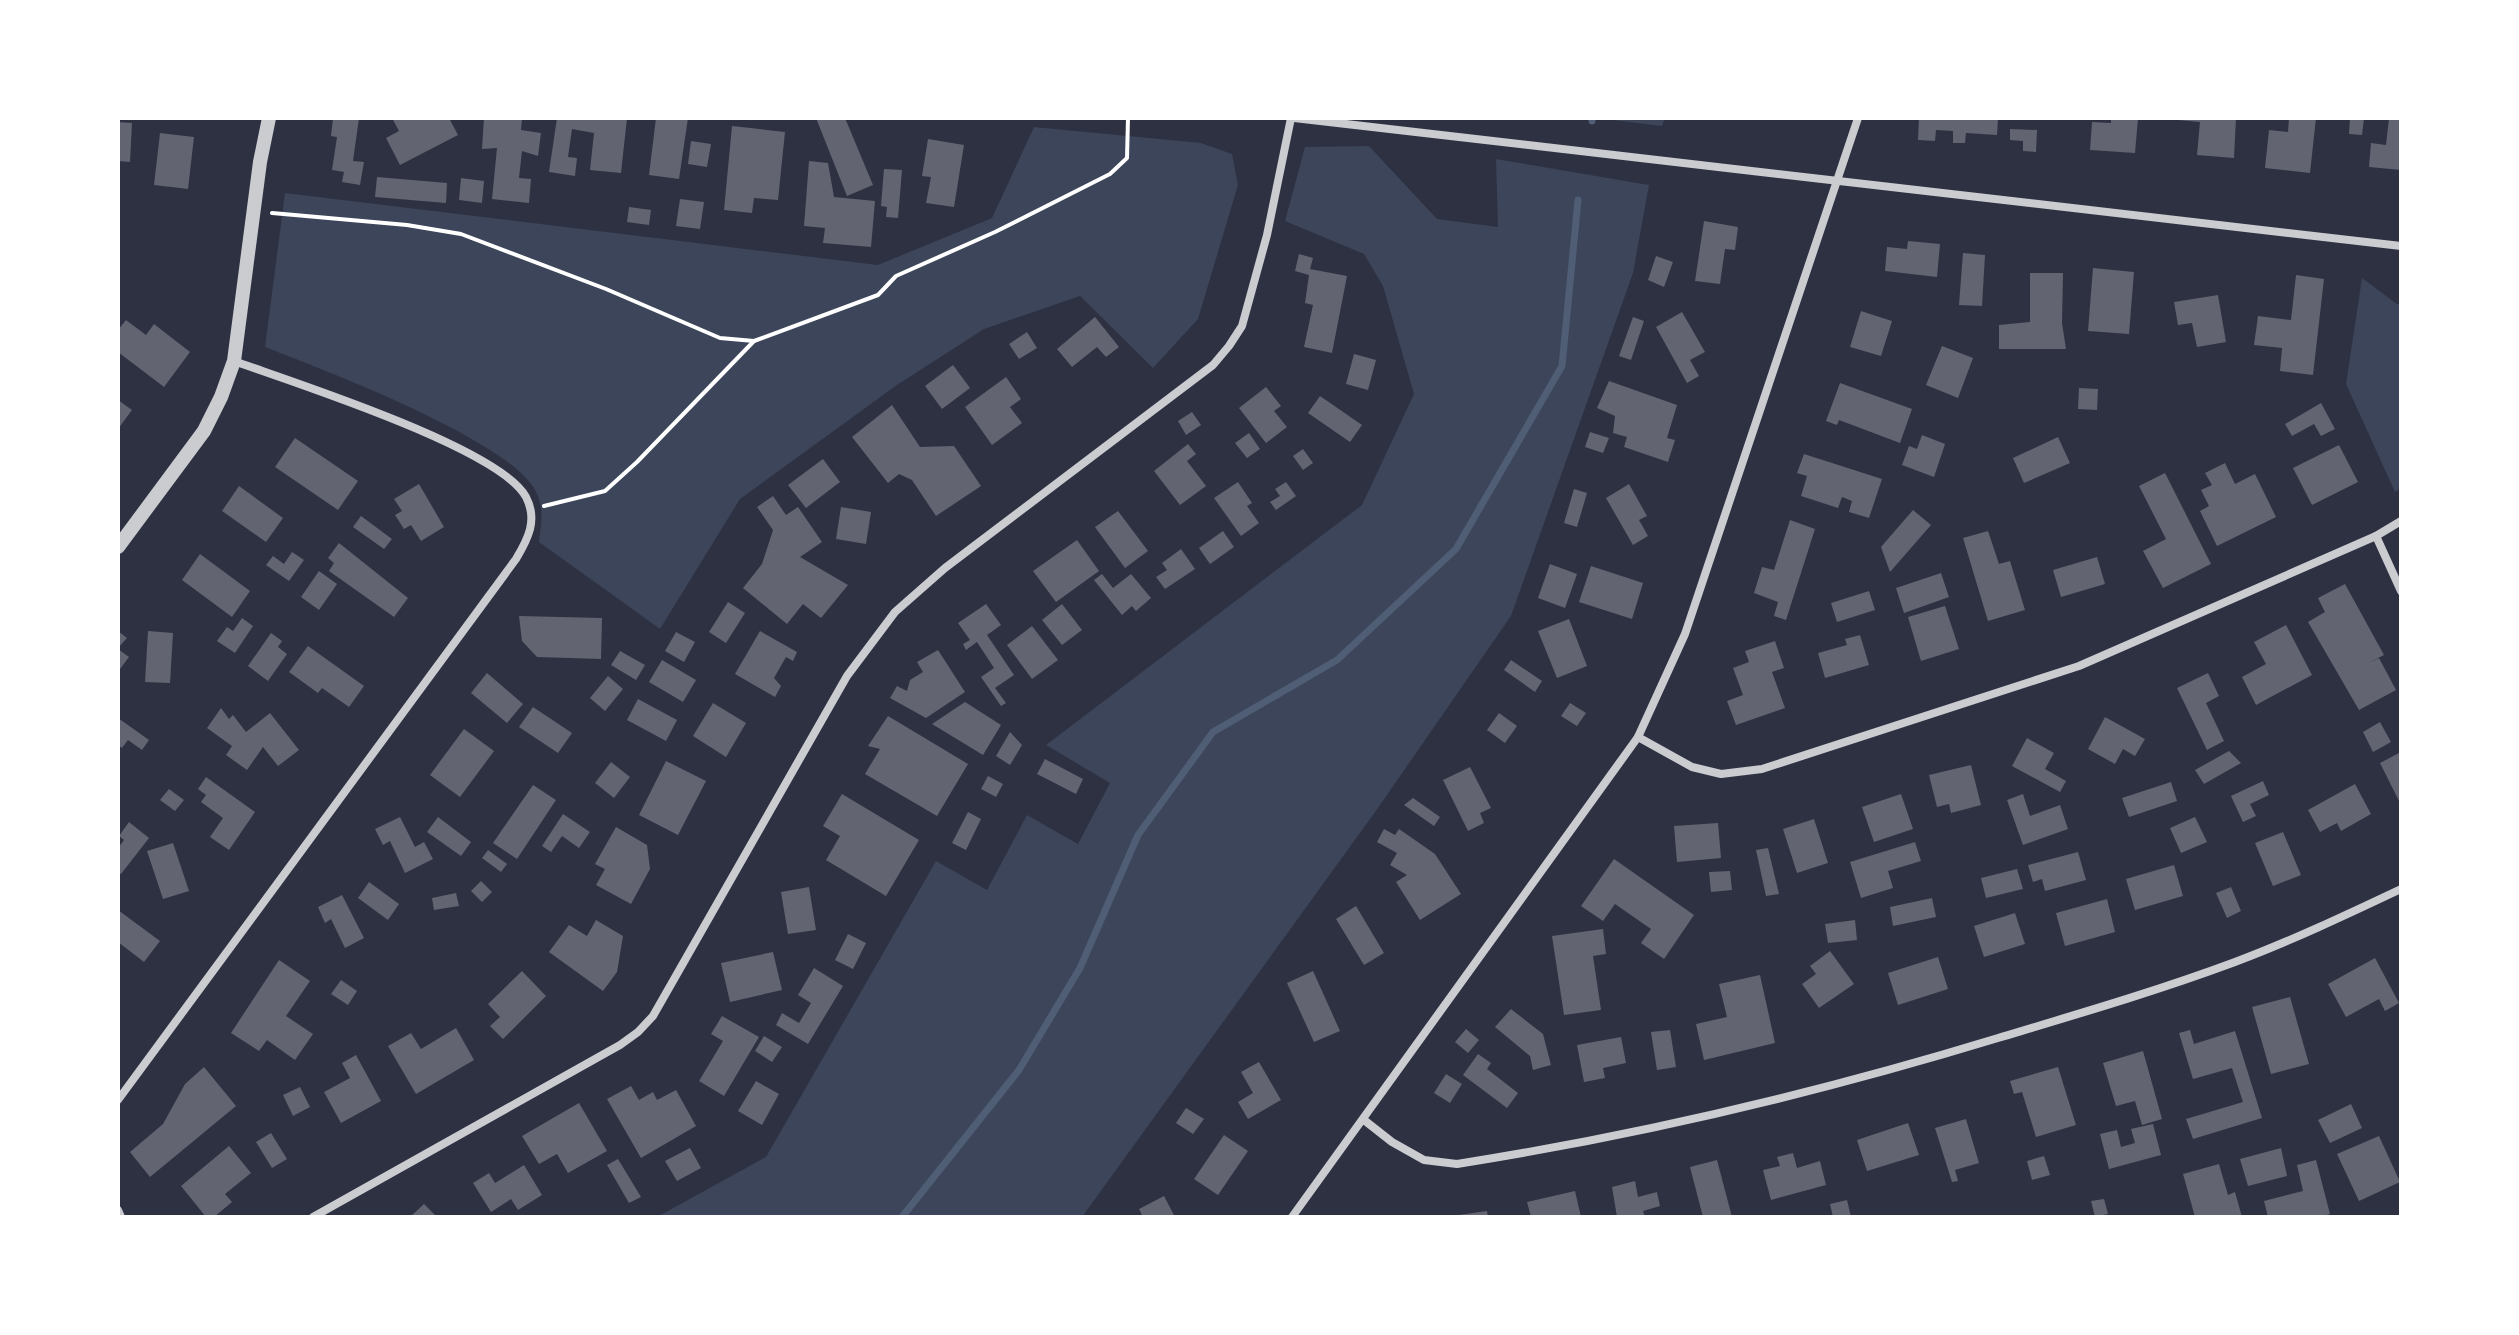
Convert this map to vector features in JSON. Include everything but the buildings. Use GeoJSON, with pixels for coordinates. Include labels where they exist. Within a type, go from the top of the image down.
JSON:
{"type":"FeatureCollection","features":[{"type":"Feature","properties":{"kind":"street"},"geometry":{"type":"LineString","coordinates":[[259,118],[260,162]]}},
{"type":"Feature","properties":{"kind":"street"},"geometry":{"type":"LineString","coordinates":[[118,547],[204,431],[234,361],[260,162],[269,118]]}},
{"type":"Feature","properties":{"kind":"street"},"geometry":{"type":"LineString","coordinates":[[313,1217],[620,1045],[653,1016],[847,676],[895,612],[945,568],[1213,365],[1229,346],[1242,326],[1267,235],[1293,118],[2401,246]]}},
{"type":"Feature","properties":{"kind":"street"},"geometry":{"type":"LineString","coordinates":[[1292,1217],[1638,737],[1685,634],[1858,118]]}},
{"type":"Feature","properties":{"kind":"street"},"geometry":{"type":"LineString","coordinates":[[118,1100],[516,559],[527,541],[533,521],[527,498],[513,479],[483,459],[358,405],[234,361]]}},
{"type":"Feature","properties":{"kind":"street"},"geometry":{"type":"LineString","coordinates":[[1638,737],[1692,767],[1721,774],[1762,769],[2079,666],[2376,536],[2401,521]]}},
{"type":"Feature","properties":{"kind":"street"},"geometry":{"type":"LineString","coordinates":[[2376,536],[2401,591]]}},
{"type":"Feature","properties":{"kind":"street"},"geometry":{"type":"LineString","coordinates":[[1364,1120],[1392,1142],[1424,1160],[1457,1164],[1732,1110],[1897,1069],[2144,994],[2249,957],[2401,889]]}},
{"type":"Feature","properties":{"kind":"street"},"geometry":{"type":"LineString","coordinates":[[118,1210],[121,1217]]}},
{"type":"Feature","properties":{"kind":"path"},"geometry":{"type":"LineString","coordinates":[[254,211],[407,225],[461,234],[606,289],[720,338],[754,341],[878,295],[896,276],[995,232],[1110,174],[1127,158],[1128,118]]}},
{"type":"Feature","properties":{"kind":"path"},"geometry":{"type":"LineString","coordinates":[[530,509],[605,491],[754,341]]}},
{"type":"Feature","properties":{"kind":"shaded area"},"geometry":{"type":"Polygon","coordinates":[[[1596,118],[1665,118],[1662,126],[1596,118]]]}},
{"type":"Feature","properties":{"kind":"shaded area"},"geometry":{"type":"Polygon","coordinates":[[[1034,127],[1201,143],[1232,154],[1238,185],[1198,319],[1153,368],[1080,296],[984,329],[897,385],[740,499],[660,629],[539,542],[541,512],[537,494],[522,474],[494,452],[414,409],[265,347],[285,193],[878,265],[992,218],[1034,127]]]}},
{"type":"Feature","properties":{"kind":"shaded area"},"geometry":{"type":"Polygon","coordinates":[[[1369,146],[1437,219],[1498,227],[1496,159],[1649,185],[1633,273],[1511,616],[1378,808],[1082,1217],[657,1217],[766,1157],[936,861],[987,890],[1027,815],[1078,844],[1110,783],[1046,745],[1362,505],[1414,394],[1383,286],[1364,254],[1285,221],[1305,147],[1369,146]]]}},
{"type":"Feature","properties":{"kind":"shaded area"},"geometry":{"type":"Polygon","coordinates":[[[2362,278],[2401,304],[2401,488],[2395,492],[2346,384],[2362,278]]]}},
{"type":"Feature","properties":{"kind":"waterway"},"geometry":{"type":"LineString","coordinates":[[902,1217],[1019,1070],[1080,968],[1138,835],[1213,732],[1337,660],[1456,549],[1562,366],[1578,200]]}}]}
